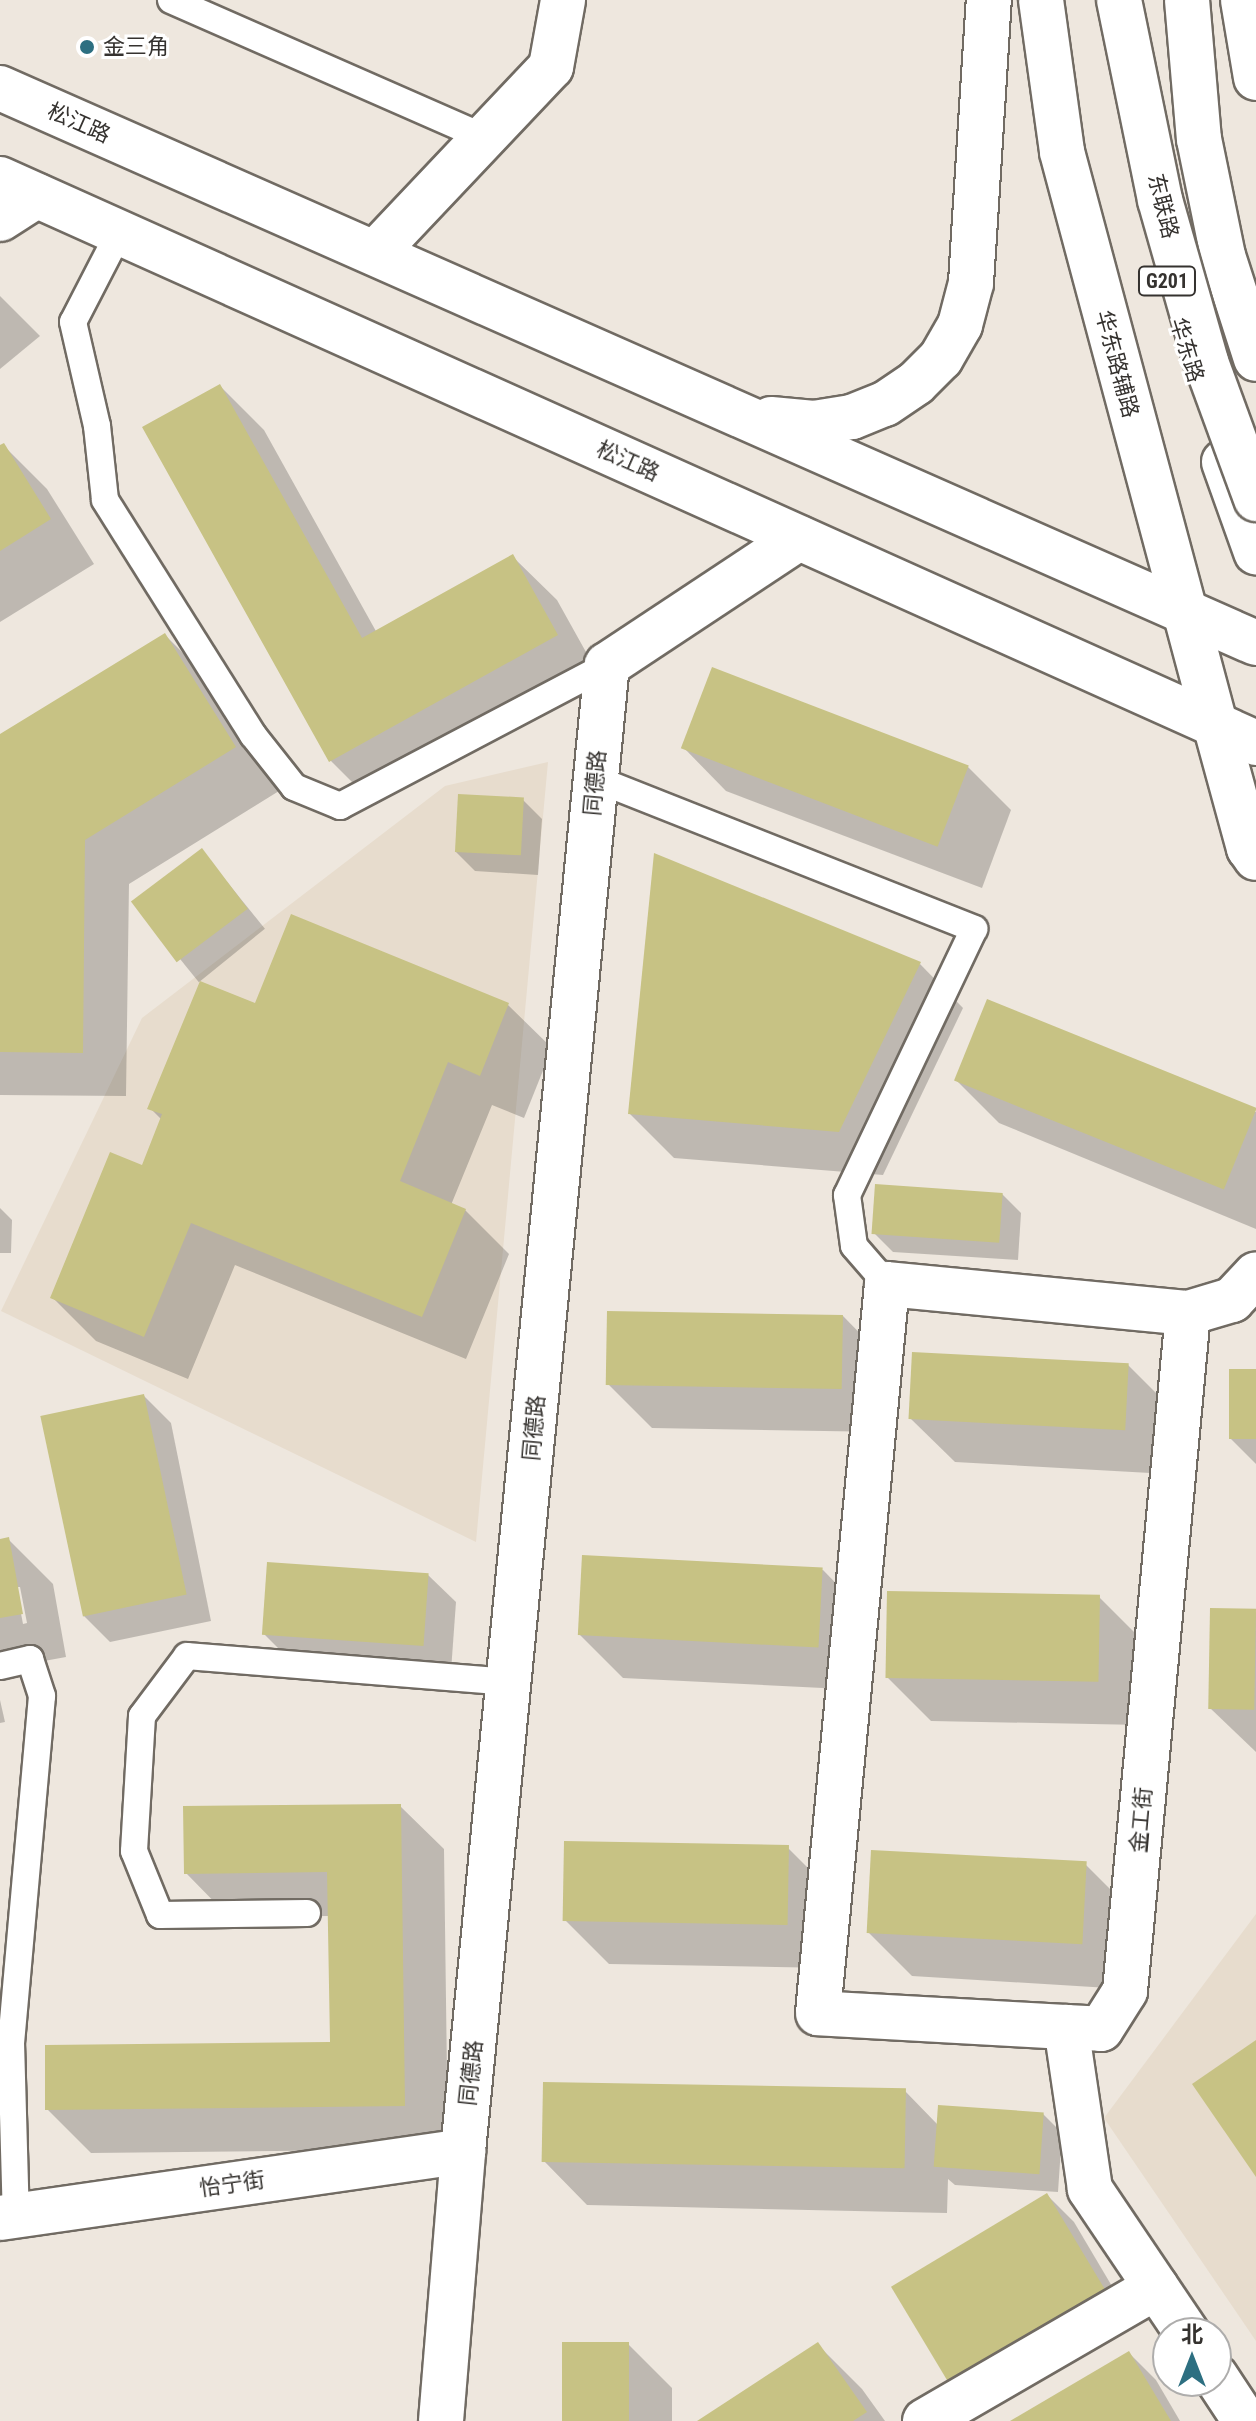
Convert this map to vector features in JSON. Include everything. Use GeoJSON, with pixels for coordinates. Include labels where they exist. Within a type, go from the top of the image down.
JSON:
{"type":"FeatureCollection","features":[{"type":"Feature","properties":{"kind":"main road"},"geometry":{"type":"LineString","coordinates":[[375,253],[551,67],[563,0]]}},
{"type":"Feature","properties":{"kind":"main road"},"geometry":{"type":"LineString","coordinates":[[737,413],[814,423],[852,417],[885,404],[916,383],[941,358],[960,325],[971,283],[989,0]]}},
{"type":"Feature","properties":{"kind":"main road","name":"华东路辅路"},"geometry":{"type":"LineString","coordinates":[[1041,0],[1062,152],[1249,848],[1256,858]]}},
{"type":"Feature","properties":{"kind":"main road","name":"东联路"},"geometry":{"type":"LineString","coordinates":[[1119,0],[1160,200],[1206,362],[1256,499]]}},
{"type":"Feature","properties":{"kind":"main road","name":"华东路"},"geometry":{"type":"LineString","coordinates":[[1126,0],[1138,141],[1162,266],[1192,368],[1256,552]]}},
{"type":"Feature","properties":{"kind":"main road","name":"G201"},"geometry":{"type":"LineString","coordinates":[[1187,0],[1199,139],[1223,256],[1256,359]]}},
{"type":"Feature","properties":{"kind":"main road"},"geometry":{"type":"LineString","coordinates":[[1243,0],[1256,78]]}},
{"type":"Feature","properties":{"kind":"main road","name":"松江路"},"geometry":{"type":"LineString","coordinates":[[0,88],[1256,643]]}},
{"type":"Feature","properties":{"kind":"main road"},"geometry":{"type":"LineString","coordinates":[[0,219],[18,188]]}},
{"type":"Feature","properties":{"kind":"main road","name":"松江路"},"geometry":{"type":"LineString","coordinates":[[18,188],[1256,743]]}},
{"type":"Feature","properties":{"kind":"main road"},"geometry":{"type":"LineString","coordinates":[[607,665],[799,538]]}},
{"type":"Feature","properties":{"kind":"main road","name":"同德路"},"geometry":{"type":"LineString","coordinates":[[441,2421],[463,2151],[607,665]]}},
{"type":"Feature","properties":{"kind":"main road"},"geometry":{"type":"LineString","coordinates":[[1176,2317],[1090,2189],[1066,2027],[818,2013],[887,1284],[1188,1313],[1232,1300],[1256,1274]]}},
{"type":"Feature","properties":{"kind":"main road","name":"金工街"},"geometry":{"type":"LineString","coordinates":[[1066,2027],[1101,2029],[1125,1991],[1188,1313]]}},
{"type":"Feature","properties":{"kind":"main road","name":"怡宁街"},"geometry":{"type":"LineString","coordinates":[[8,2217],[463,2151]]}},
{"type":"Feature","properties":{"kind":"main road"},"geometry":{"type":"LineString","coordinates":[[925,2421],[1156,2287]]}},
{"type":"Feature","properties":{"kind":"main road"},"geometry":{"type":"LineString","coordinates":[[1229,2397],[1245,2421]]}},
{"type":"Feature","properties":{"kind":"lane"},"geometry":{"type":"LineString","coordinates":[[171,0],[486,138]]}},
{"type":"Feature","properties":{"kind":"lane"},"geometry":{"type":"LineString","coordinates":[[119,233],[73,322],[97,426],[105,500],[253,735],[294,787],[340,806],[607,665]]}},
{"type":"Feature","properties":{"kind":"lane"},"geometry":{"type":"LineString","coordinates":[[596,779],[974,929],[847,1195],[854,1246],[887,1284]]}},
{"type":"Feature","properties":{"kind":"lane"},"geometry":{"type":"LineString","coordinates":[[307,1913],[160,1915],[134,1851],[142,1716],[187,1656],[509,1682]]}},
{"type":"Feature","properties":{"kind":"lane"},"geometry":{"type":"LineString","coordinates":[[0,1666],[30,1659],[42,1696],[11,2042],[8,2217]]}},
{"type":"Feature","properties":{"kind":"shaded area"},"geometry":{"type":"Polygon","coordinates":[[[548,762],[476,1542],[1,1311],[142,1018],[445,786],[548,762]]]}},
{"type":"Feature","properties":{"kind":"shaded area"},"geometry":{"type":"Polygon","coordinates":[[[1256,1914],[1256,2341],[1104,2118],[1256,1914]]]}},
{"type":"Feature","properties":{"kind":"building"},"geometry":{"type":"Polygon","coordinates":[[[220,384],[362,638],[513,554],[558,635],[329,762],[142,427],[220,384]]]}},
{"type":"Feature","properties":{"kind":"building"},"geometry":{"type":"Polygon","coordinates":[[[4,443],[51,519],[0,551],[0,445],[4,443]]]}},
{"type":"Feature","properties":{"kind":"building"},"geometry":{"type":"Polygon","coordinates":[[[165,633],[236,747],[85,840],[83,1053],[0,1052],[0,734],[165,633]]]}},
{"type":"Feature","properties":{"kind":"building"},"geometry":{"type":"Polygon","coordinates":[[[712,667],[969,766],[938,847],[681,748],[712,667]]]}},
{"type":"Feature","properties":{"kind":"building"},"geometry":{"type":"Polygon","coordinates":[[[458,794],[524,797],[521,855],[455,852],[458,794]]]}},
{"type":"Feature","properties":{"kind":"building"},"geometry":{"type":"Polygon","coordinates":[[[202,848],[248,909],[177,962],[131,902],[202,848]]]}},
{"type":"Feature","properties":{"kind":"building"},"geometry":{"type":"Polygon","coordinates":[[[654,853],[921,962],[839,1132],[628,1114],[654,853]]]}},
{"type":"Feature","properties":{"kind":"building"},"geometry":{"type":"Polygon","coordinates":[[[291,914],[509,1003],[480,1076],[448,1062],[400,1181],[466,1209],[422,1317],[191,1223],[144,1337],[50,1298],[110,1152],[142,1165],[162,1114],[147,1109],[200,981],[255,1003],[291,914]]]}},
{"type":"Feature","properties":{"kind":"building"},"geometry":{"type":"Polygon","coordinates":[[[987,999],[1256,1108],[1224,1190],[954,1081],[987,999]]]}},
{"type":"Feature","properties":{"kind":"building"},"geometry":{"type":"Polygon","coordinates":[[[875,1184],[1003,1193],[999,1243],[872,1234],[875,1184]]]}},
{"type":"Feature","properties":{"kind":"building"},"geometry":{"type":"Polygon","coordinates":[[[607,1311],[843,1315],[842,1389],[606,1385],[607,1311]]]}},
{"type":"Feature","properties":{"kind":"building"},"geometry":{"type":"Polygon","coordinates":[[[912,1352],[1129,1363],[1125,1430],[908,1419],[912,1352]]]}},
{"type":"Feature","properties":{"kind":"building"},"geometry":{"type":"Polygon","coordinates":[[[1229,1369],[1256,1369],[1256,1439],[1229,1439],[1229,1369]]]}},
{"type":"Feature","properties":{"kind":"building"},"geometry":{"type":"Polygon","coordinates":[[[144,1394],[187,1595],[83,1617],[40,1416],[144,1394]]]}},
{"type":"Feature","properties":{"kind":"building"},"geometry":{"type":"Polygon","coordinates":[[[9,1537],[23,1614],[0,1618],[0,1539],[9,1537]]]}},
{"type":"Feature","properties":{"kind":"building"},"geometry":{"type":"Polygon","coordinates":[[[582,1555],[823,1568],[818,1648],[578,1635],[582,1555]]]}},
{"type":"Feature","properties":{"kind":"building"},"geometry":{"type":"Polygon","coordinates":[[[267,1562],[429,1573],[424,1646],[262,1635],[267,1562]]]}},
{"type":"Feature","properties":{"kind":"building"},"geometry":{"type":"Polygon","coordinates":[[[887,1591],[1100,1595],[1098,1682],[885,1678],[887,1591]]]}},
{"type":"Feature","properties":{"kind":"building"},"geometry":{"type":"Polygon","coordinates":[[[1210,1608],[1256,1609],[1254,1710],[1208,1709],[1210,1608]]]}},
{"type":"Feature","properties":{"kind":"building"},"geometry":{"type":"Polygon","coordinates":[[[401,1804],[405,2106],[45,2110],[45,2045],[330,2042],[327,1872],[184,1874],[183,1806],[401,1804]]]}},
{"type":"Feature","properties":{"kind":"building"},"geometry":{"type":"Polygon","coordinates":[[[564,1841],[789,1845],[788,1925],[563,1921],[564,1841]]]}},
{"type":"Feature","properties":{"kind":"building"},"geometry":{"type":"Polygon","coordinates":[[[871,1850],[1087,1861],[1082,1944],[867,1933],[871,1850]]]}},
{"type":"Feature","properties":{"kind":"building"},"geometry":{"type":"Polygon","coordinates":[[[1256,2040],[1256,2177],[1192,2084],[1256,2040]]]}},
{"type":"Feature","properties":{"kind":"building"},"geometry":{"type":"Polygon","coordinates":[[[543,2082],[906,2088],[905,2168],[542,2162],[543,2082]]]}},
{"type":"Feature","properties":{"kind":"building"},"geometry":{"type":"Polygon","coordinates":[[[938,2105],[1044,2112],[1039,2174],[934,2167],[938,2105]]]}},
{"type":"Feature","properties":{"kind":"building"},"geometry":{"type":"Polygon","coordinates":[[[1047,2193],[1107,2292],[951,2386],[891,2287],[1047,2193]]]}},
{"type":"Feature","properties":{"kind":"building"},"geometry":{"type":"Polygon","coordinates":[[[562,2342],[629,2342],[629,2421],[562,2421],[562,2342]]]}},
{"type":"Feature","properties":{"kind":"building"},"geometry":{"type":"Polygon","coordinates":[[[818,2342],[867,2412],[853,2421],[697,2421],[818,2342]]]}},
{"type":"Feature","properties":{"kind":"building"},"geometry":{"type":"Polygon","coordinates":[[[1129,2351],[1152,2389],[1152,2397],[1157,2397],[1171,2421],[1010,2421],[1129,2351]]]}},
{"type":"Feature","properties":{"kind":"place","name":"金三角"},"geometry":{"type":"Point","coordinates":[87,47]}}]}
